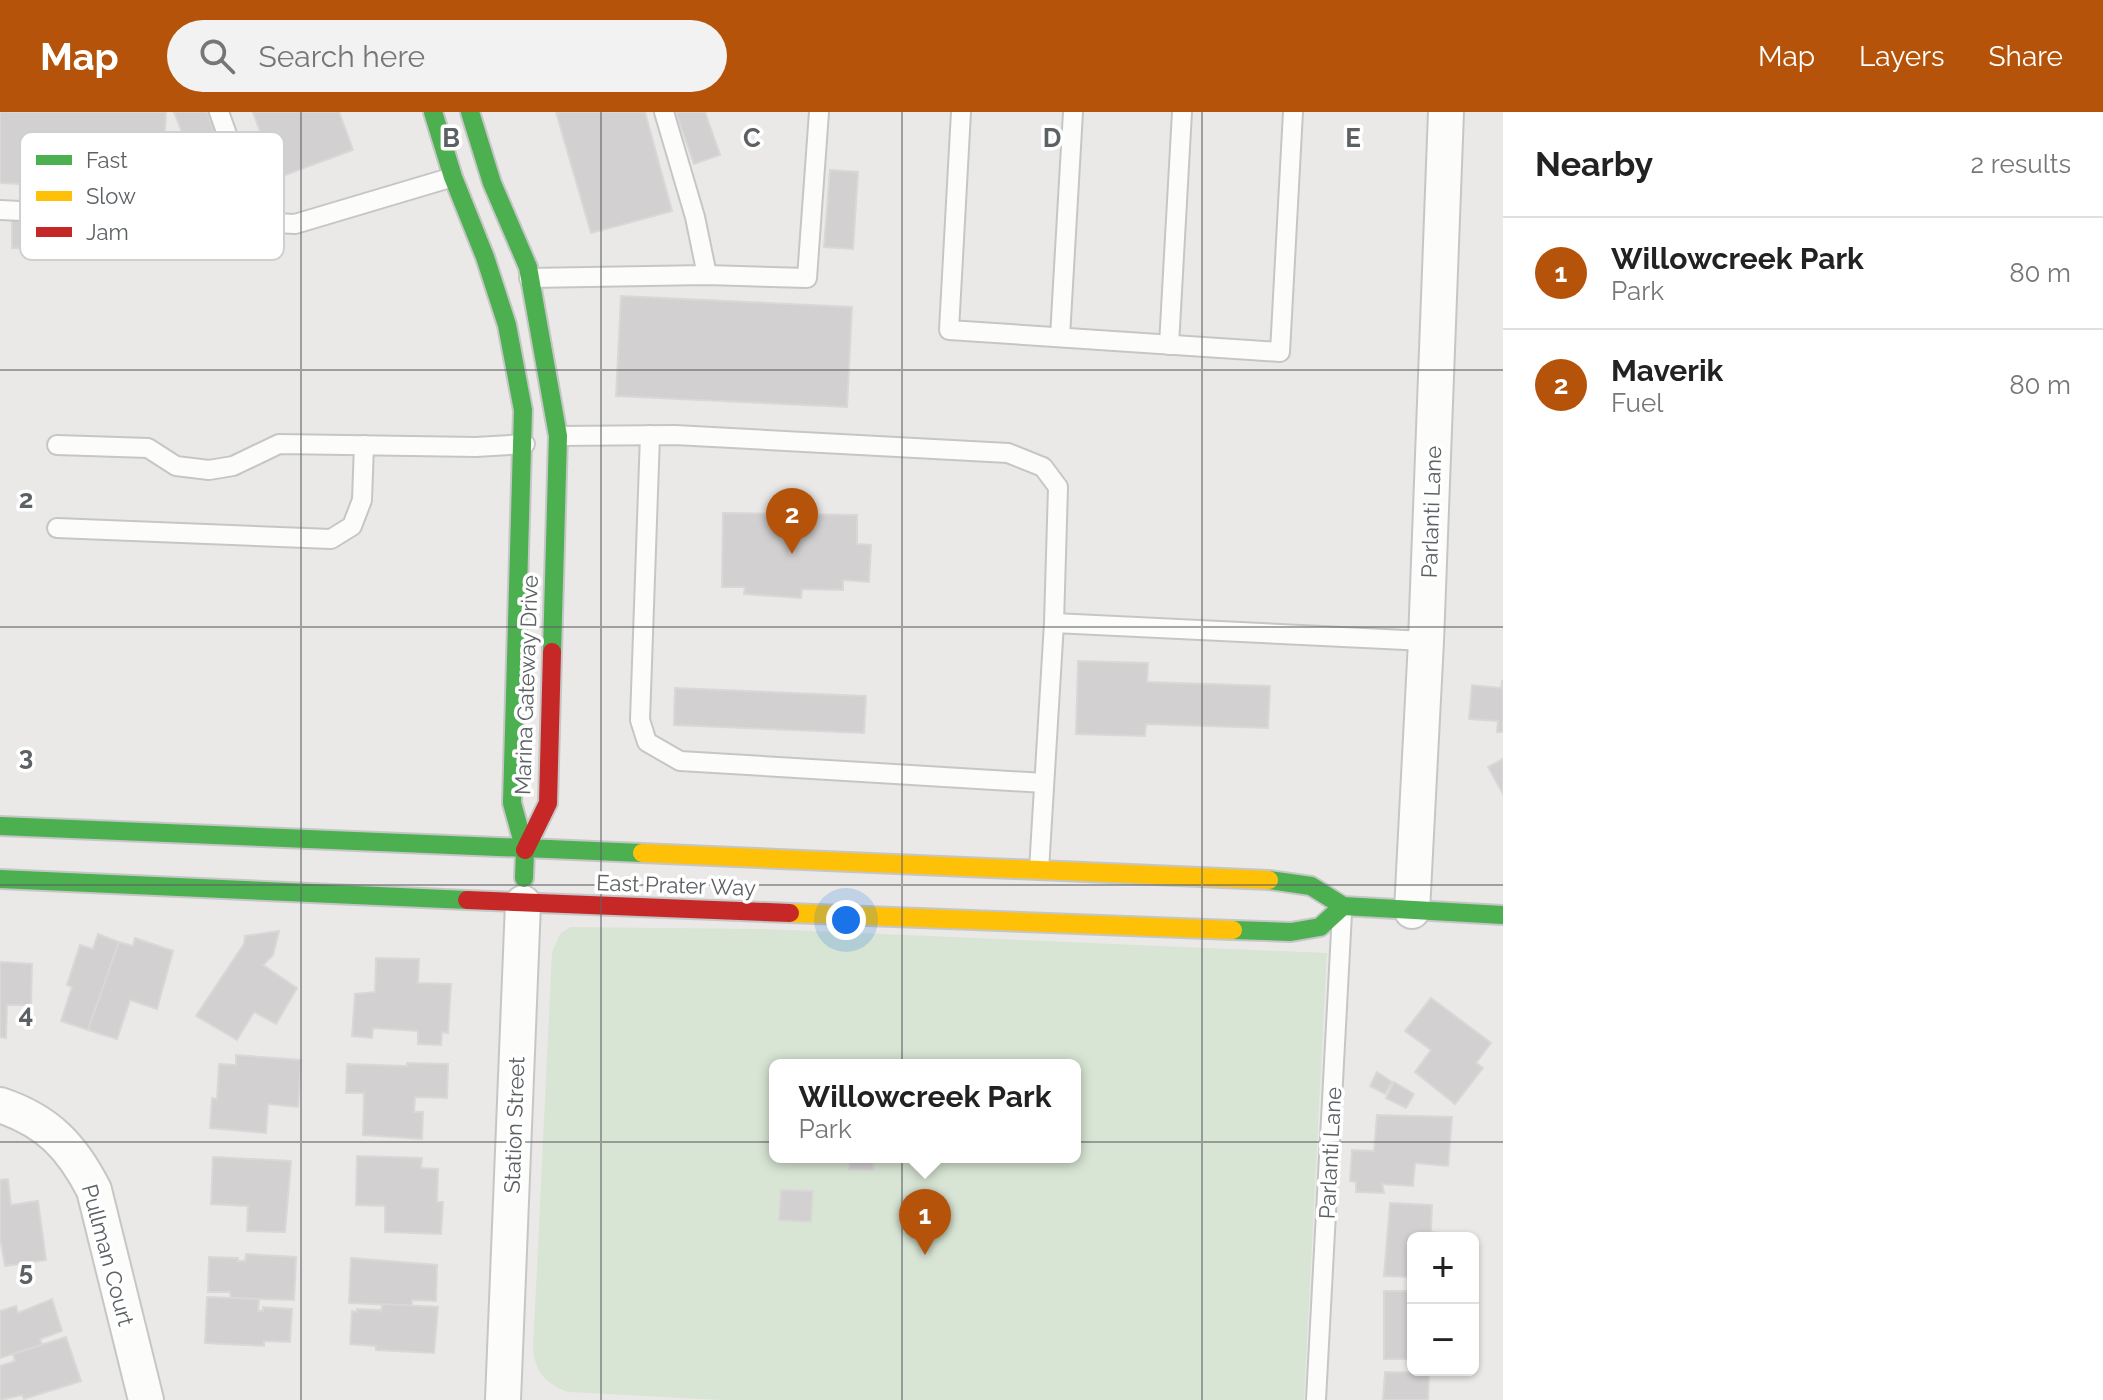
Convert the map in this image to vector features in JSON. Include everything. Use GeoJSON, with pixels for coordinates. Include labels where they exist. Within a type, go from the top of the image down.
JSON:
{"type":"FeatureCollection","features":[{"type":"Feature","properties":{"kind":"main road","name":"Marina Gateway Drive"},"geometry":{"type":"LineString","coordinates":[[433,112],[453,177],[485,257],[507,325],[523,410],[512,803],[525,850]]}},
{"type":"Feature","properties":{"kind":"main road","name":"Marina Gateway Drive"},"geometry":{"type":"LineString","coordinates":[[470,112],[492,183],[528,267],[558,436],[548,803],[525,850]]}},
{"type":"Feature","properties":{"kind":"main road","name":"East Prater Way"},"geometry":{"type":"LineString","coordinates":[[0,826],[1274,880],[1311,886],[1343,906],[1503,915]]}},
{"type":"Feature","properties":{"kind":"main road","name":"Station Street"},"geometry":{"type":"LineString","coordinates":[[523,903],[525,850]]}},
{"type":"Feature","properties":{"kind":"main road","name":"East Prater Way"},"geometry":{"type":"LineString","coordinates":[[0,879],[523,903],[1291,932],[1320,927],[1343,906]]}},
{"type":"Feature","properties":{"kind":"street","name":"Parlanti Lane"},"geometry":{"type":"LineString","coordinates":[[1412,911],[1426,641],[1446,112]]}},
{"type":"Feature","properties":{"kind":"street","name":"Station Street"},"geometry":{"type":"LineString","coordinates":[[503,1400],[523,903]]}},
{"type":"Feature","properties":{"kind":"street","name":"Pullman Court"},"geometry":{"type":"LineString","coordinates":[[0,1105],[30,1117],[57,1136],[79,1161],[94,1190],[146,1400]]}},
{"type":"Feature","properties":{"kind":"lane"},"geometry":{"type":"LineString","coordinates":[[219,112],[226,132]]}},
{"type":"Feature","properties":{"kind":"lane"},"geometry":{"type":"LineString","coordinates":[[664,112],[695,217],[707,275]]}},
{"type":"Feature","properties":{"kind":"lane"},"geometry":{"type":"LineString","coordinates":[[529,278],[707,275],[807,278],[819,112]]}},
{"type":"Feature","properties":{"kind":"lane"},"geometry":{"type":"LineString","coordinates":[[961,112],[949,330],[1280,352],[1293,112]]}},
{"type":"Feature","properties":{"kind":"lane"},"geometry":{"type":"LineString","coordinates":[[1060,337],[1073,112]]}},
{"type":"Feature","properties":{"kind":"lane"},"geometry":{"type":"LineString","coordinates":[[1169,345],[1182,112]]}},
{"type":"Feature","properties":{"kind":"lane"},"geometry":{"type":"LineString","coordinates":[[284,224],[295,224],[453,177]]}},
{"type":"Feature","properties":{"kind":"lane"},"geometry":{"type":"LineString","coordinates":[[0,210],[20,211]]}},
{"type":"Feature","properties":{"kind":"lane"},"geometry":{"type":"LineString","coordinates":[[650,435],[640,720],[647,742],[680,761],[1044,783]]}},
{"type":"Feature","properties":{"kind":"lane"},"geometry":{"type":"LineString","coordinates":[[57,445],[148,448],[176,466],[209,470],[233,466],[279,444],[522,445],[558,436],[650,435],[1008,453],[1043,467],[1058,487],[1054,623],[1039,870]]}},
{"type":"Feature","properties":{"kind":"lane"},"geometry":{"type":"LineString","coordinates":[[57,528],[331,539],[352,526],[362,500],[364,445]]}},
{"type":"Feature","properties":{"kind":"lane"},"geometry":{"type":"LineString","coordinates":[[1054,623],[1426,641]]}},
{"type":"Feature","properties":{"kind":"lane","name":"Parlanti Lane"},"geometry":{"type":"LineString","coordinates":[[1316,1400],[1343,906]]}},
{"type":"Feature","properties":{"kind":"green space"},"geometry":{"type":"Polygon","coordinates":[[[570,927],[764,929],[1327,953],[1304,1400],[721,1400],[568,1392],[554,1385],[540,1372],[533,1350],[552,952],[560,934],[570,927]]]}},
{"type":"Feature","properties":{"kind":"building"},"geometry":{"type":"Polygon","coordinates":[[[0,112],[166,112],[165,132],[20,132],[20,184],[0,183],[0,112]]]}},
{"type":"Feature","properties":{"kind":"building"},"geometry":{"type":"Polygon","coordinates":[[[174,112],[207,112],[215,132],[182,132],[174,112]]]}},
{"type":"Feature","properties":{"kind":"building"},"geometry":{"type":"Polygon","coordinates":[[[253,112],[339,112],[353,150],[284,175],[284,132],[260,132],[253,112]]]}},
{"type":"Feature","properties":{"kind":"building"},"geometry":{"type":"Polygon","coordinates":[[[556,112],[645,112],[672,211],[591,233],[556,112]]]}},
{"type":"Feature","properties":{"kind":"building"},"geometry":{"type":"Polygon","coordinates":[[[676,112],[705,112],[720,155],[694,164],[676,112]]]}},
{"type":"Feature","properties":{"kind":"building"},"geometry":{"type":"Polygon","coordinates":[[[830,170],[858,172],[853,249],[824,247],[830,170]]]}},
{"type":"Feature","properties":{"kind":"building"},"geometry":{"type":"Polygon","coordinates":[[[12,218],[20,218],[20,248],[12,248],[12,218]]]}},
{"type":"Feature","properties":{"kind":"building"},"geometry":{"type":"Polygon","coordinates":[[[621,296],[852,307],[847,407],[616,396],[621,296]]]}},
{"type":"Feature","properties":{"kind":"building"},"geometry":{"type":"Polygon","coordinates":[[[723,513],[857,515],[857,544],[871,545],[869,582],[843,580],[843,590],[802,589],[801,598],[744,594],[745,587],[722,587],[723,513]]]}},
{"type":"Feature","properties":{"kind":"building"},"geometry":{"type":"Polygon","coordinates":[[[1078,661],[1148,663],[1147,682],[1270,686],[1268,728],[1146,724],[1145,736],[1076,734],[1078,661]]]}},
{"type":"Feature","properties":{"kind":"building"},"geometry":{"type":"Polygon","coordinates":[[[1502,681],[1503,732],[1497,732],[1498,721],[1469,719],[1472,685],[1501,688],[1502,681]]]}},
{"type":"Feature","properties":{"kind":"building"},"geometry":{"type":"Polygon","coordinates":[[[675,688],[866,696],[864,733],[674,725],[675,688]]]}},
{"type":"Feature","properties":{"kind":"building"},"geometry":{"type":"Polygon","coordinates":[[[1503,759],[1503,794],[1488,767],[1503,759]]]}},
{"type":"Feature","properties":{"kind":"building"},"geometry":{"type":"Polygon","coordinates":[[[279,931],[273,955],[263,965],[297,988],[276,1024],[254,1012],[237,1040],[196,1016],[244,944],[245,936],[279,931]]]}},
{"type":"Feature","properties":{"kind":"building"},"geometry":{"type":"Polygon","coordinates":[[[98,934],[119,942],[88,1030],[61,1021],[72,987],[67,985],[80,945],[93,949],[98,934]]]}},
{"type":"Feature","properties":{"kind":"building"},"geometry":{"type":"Polygon","coordinates":[[[135,938],[173,951],[157,1009],[130,1000],[117,1039],[88,1030],[119,942],[133,946],[135,938]]]}},
{"type":"Feature","properties":{"kind":"building"},"geometry":{"type":"Polygon","coordinates":[[[376,958],[419,959],[418,983],[451,984],[448,1033],[442,1032],[441,1045],[418,1044],[418,1031],[373,1028],[372,1038],[352,1036],[355,994],[375,992],[376,958]]]}},
{"type":"Feature","properties":{"kind":"building"},"geometry":{"type":"Polygon","coordinates":[[[0,962],[32,964],[31,1005],[7,1005],[6,1038],[0,1037],[0,962]]]}},
{"type":"Feature","properties":{"kind":"building"},"geometry":{"type":"Polygon","coordinates":[[[1431,998],[1491,1043],[1476,1063],[1483,1068],[1455,1104],[1415,1072],[1431,1050],[1405,1031],[1431,998]]]}},
{"type":"Feature","properties":{"kind":"building"},"geometry":{"type":"Polygon","coordinates":[[[236,1055],[301,1060],[298,1107],[268,1104],[266,1133],[210,1128],[212,1098],[217,1099],[219,1064],[236,1065],[236,1055]]]}},
{"type":"Feature","properties":{"kind":"building"},"geometry":{"type":"Polygon","coordinates":[[[407,1063],[448,1064],[447,1098],[415,1097],[414,1112],[423,1112],[422,1139],[363,1135],[364,1093],[346,1093],[347,1064],[407,1066],[407,1063]]]}},
{"type":"Feature","properties":{"kind":"building"},"geometry":{"type":"Polygon","coordinates":[[[1377,1072],[1392,1082],[1385,1094],[1370,1086],[1377,1072]]]}},
{"type":"Feature","properties":{"kind":"building"},"geometry":{"type":"Polygon","coordinates":[[[1394,1082],[1414,1094],[1406,1108],[1386,1098],[1394,1082]]]}},
{"type":"Feature","properties":{"kind":"building"},"geometry":{"type":"Polygon","coordinates":[[[1377,1115],[1452,1117],[1448,1166],[1415,1163],[1413,1186],[1382,1184],[1384,1193],[1356,1192],[1356,1182],[1350,1181],[1352,1150],[1374,1151],[1377,1115]]]}},
{"type":"Feature","properties":{"kind":"building"},"geometry":{"type":"Polygon","coordinates":[[[357,1156],[422,1158],[421,1168],[438,1169],[437,1202],[443,1202],[441,1234],[385,1232],[385,1206],[356,1205],[357,1156]]]}},
{"type":"Feature","properties":{"kind":"building"},"geometry":{"type":"Polygon","coordinates":[[[213,1157],[291,1161],[285,1232],[247,1231],[248,1206],[211,1204],[213,1157]]]}},
{"type":"Feature","properties":{"kind":"building"},"geometry":{"type":"Polygon","coordinates":[[[850,1163],[874,1163],[873,1170],[849,1169],[850,1163]]]}},
{"type":"Feature","properties":{"kind":"building"},"geometry":{"type":"Polygon","coordinates":[[[8,1179],[11,1205],[38,1201],[46,1260],[5,1266],[0,1237],[0,1180],[8,1179]]]}},
{"type":"Feature","properties":{"kind":"building"},"geometry":{"type":"Polygon","coordinates":[[[781,1190],[813,1191],[811,1222],[779,1220],[781,1190]]]}},
{"type":"Feature","properties":{"kind":"building"},"geometry":{"type":"Polygon","coordinates":[[[1390,1203],[1432,1205],[1431,1232],[1407,1232],[1407,1277],[1384,1276],[1390,1203]]]}},
{"type":"Feature","properties":{"kind":"building"},"geometry":{"type":"Polygon","coordinates":[[[246,1254],[296,1257],[294,1300],[231,1298],[230,1292],[208,1292],[209,1257],[245,1261],[246,1254]]]}},
{"type":"Feature","properties":{"kind":"building"},"geometry":{"type":"Polygon","coordinates":[[[351,1258],[437,1265],[436,1301],[412,1300],[412,1306],[349,1303],[351,1258]]]}},
{"type":"Feature","properties":{"kind":"building"},"geometry":{"type":"Polygon","coordinates":[[[1384,1291],[1407,1291],[1407,1359],[1384,1359],[1384,1291]]]}},
{"type":"Feature","properties":{"kind":"building"},"geometry":{"type":"Polygon","coordinates":[[[207,1297],[259,1299],[258,1311],[263,1311],[263,1307],[292,1309],[290,1342],[264,1341],[264,1346],[205,1343],[207,1297]]]}},
{"type":"Feature","properties":{"kind":"building"},"geometry":{"type":"Polygon","coordinates":[[[52,1299],[62,1331],[40,1339],[42,1345],[0,1358],[0,1311],[16,1306],[18,1313],[52,1299]]]}},
{"type":"Feature","properties":{"kind":"building"},"geometry":{"type":"Polygon","coordinates":[[[382,1304],[438,1307],[434,1353],[376,1350],[376,1346],[350,1344],[352,1311],[380,1310],[381,1313],[382,1304]]]}},
{"type":"Feature","properties":{"kind":"building"},"geometry":{"type":"Polygon","coordinates":[[[66,1337],[81,1381],[24,1399],[22,1395],[0,1400],[0,1366],[15,1361],[13,1354],[66,1337]]]}},
{"type":"Feature","properties":{"kind":"building"},"geometry":{"type":"Polygon","coordinates":[[[1385,1372],[1429,1376],[1428,1400],[1383,1400],[1385,1372]]]}},
{"type":"Feature","properties":{"kind":"traffic: fast"},"geometry":{"type":"LineString","coordinates":[[433,112],[453,177],[485,257],[507,325],[523,410],[512,803],[525,850],[524,878]]}},
{"type":"Feature","properties":{"kind":"traffic: fast"},"geometry":{"type":"LineString","coordinates":[[470,112],[492,183],[528,267],[558,436],[552,652]]}},
{"type":"Feature","properties":{"kind":"traffic: fast"},"geometry":{"type":"LineString","coordinates":[[0,826],[642,853]]}},
{"type":"Feature","properties":{"kind":"traffic: fast"},"geometry":{"type":"LineString","coordinates":[[0,879],[467,900]]}},
{"type":"Feature","properties":{"kind":"traffic: fast"},"geometry":{"type":"LineString","coordinates":[[1269,880],[1311,886],[1343,906],[1503,915]]}},
{"type":"Feature","properties":{"kind":"traffic: fast"},"geometry":{"type":"LineString","coordinates":[[1233,930],[1291,932],[1320,927],[1343,906]]}},
{"type":"Feature","properties":{"kind":"traffic: slow"},"geometry":{"type":"LineString","coordinates":[[642,853],[1269,880]]}},
{"type":"Feature","properties":{"kind":"traffic: slow"},"geometry":{"type":"LineString","coordinates":[[790,913],[1233,930]]}},
{"type":"Feature","properties":{"kind":"traffic: jam"},"geometry":{"type":"LineString","coordinates":[[525,850],[548,803],[552,652]]}},
{"type":"Feature","properties":{"kind":"traffic: jam"},"geometry":{"type":"LineString","coordinates":[[467,900],[790,913]]}},
{"type":"Feature","properties":{"kind":"place","name":"Maverik"},"geometry":{"type":"Point","coordinates":[792,554]}},
{"type":"Feature","properties":{"kind":"place","name":"Willowcreek Park"},"geometry":{"type":"Point","coordinates":[925,1255]}}]}
